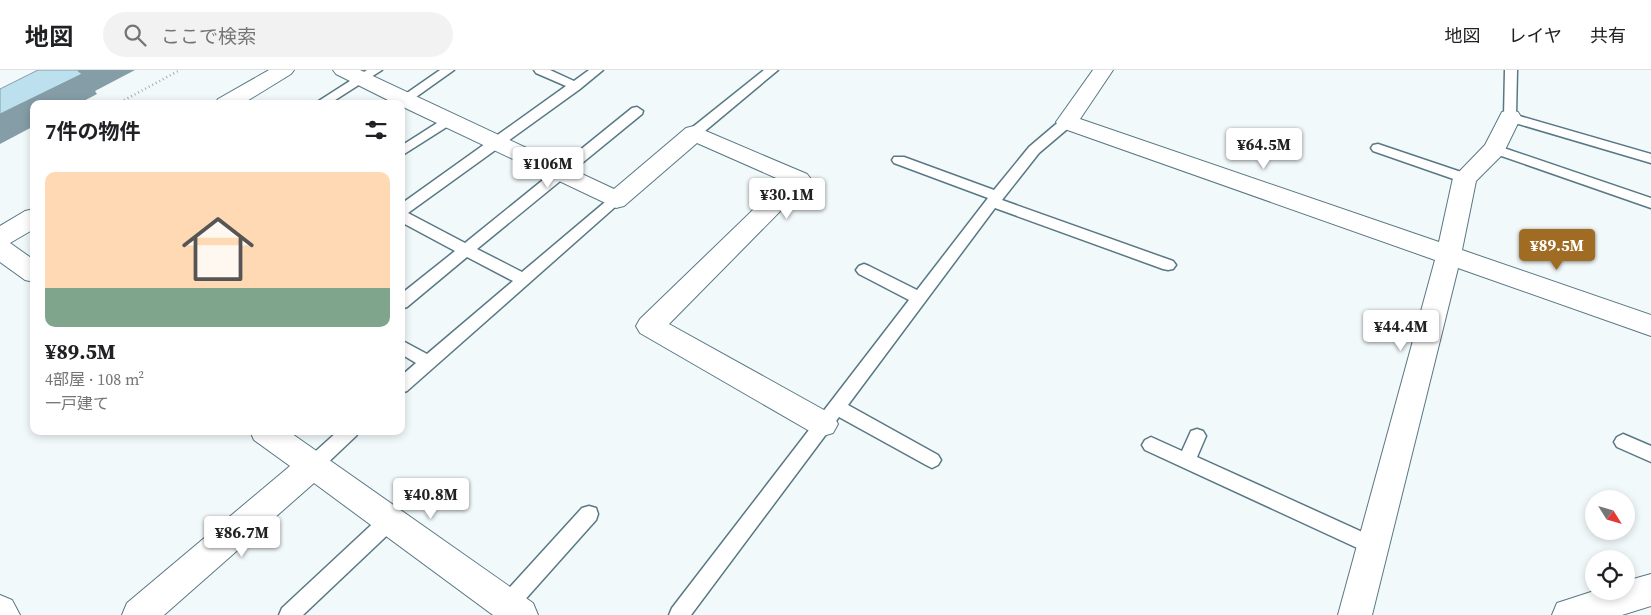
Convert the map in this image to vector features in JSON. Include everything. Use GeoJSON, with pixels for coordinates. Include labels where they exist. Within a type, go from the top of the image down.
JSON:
{"type":"FeatureCollection","features":[{"type":"Feature","properties":{"kind":"street"},"geometry":{"type":"LineString","coordinates":[[233,100],[284,70]]}},
{"type":"Feature","properties":{"kind":"street"},"geometry":{"type":"LineString","coordinates":[[1102,70],[1067,122],[1651,326]]}},
{"type":"Feature","properties":{"kind":"street"},"geometry":{"type":"LineString","coordinates":[[360,73],[399,100]]}},
{"type":"Feature","properties":{"kind":"street"},"geometry":{"type":"LineString","coordinates":[[405,103],[448,120],[616,200],[694,132],[799,179],[650,326],[829,416]]}},
{"type":"Feature","properties":{"kind":"street"},"geometry":{"type":"LineString","coordinates":[[1355,615],[1449,254],[1465,178],[1495,149],[1510,117]]}},
{"type":"Feature","properties":{"kind":"street"},"geometry":{"type":"LineString","coordinates":[[0,238],[30,219]]}},
{"type":"Feature","properties":{"kind":"street"},"geometry":{"type":"LineString","coordinates":[[0,249],[30,270]]}},
{"type":"Feature","properties":{"kind":"street"},"geometry":{"type":"LineString","coordinates":[[271,435],[514,610]]}},
{"type":"Feature","properties":{"kind":"street"},"geometry":{"type":"LineString","coordinates":[[140,615],[313,465]]}},
{"type":"Feature","properties":{"kind":"street"},"geometry":{"type":"LineString","coordinates":[[1569,615],[1651,590]]}},
{"type":"Feature","properties":{"kind":"street"},"geometry":{"type":"LineString","coordinates":[[0,612],[3,615]]}},
{"type":"Feature","properties":{"kind":"lane"},"geometry":{"type":"LineString","coordinates":[[402,100],[448,70]]}},
{"type":"Feature","properties":{"kind":"lane"},"geometry":{"type":"LineString","coordinates":[[540,70],[576,86]]}},
{"type":"Feature","properties":{"kind":"lane"},"geometry":{"type":"LineString","coordinates":[[405,208],[597,70]]}},
{"type":"Feature","properties":{"kind":"lane"},"geometry":{"type":"LineString","coordinates":[[694,132],[772,70]]}},
{"type":"Feature","properties":{"kind":"lane"},"geometry":{"type":"LineString","coordinates":[[1511,70],[1510,117],[1651,159]]}},
{"type":"Feature","properties":{"kind":"lane"},"geometry":{"type":"LineString","coordinates":[[325,100],[360,73]]}},
{"type":"Feature","properties":{"kind":"lane"},"geometry":{"type":"LineString","coordinates":[[405,300],[637,112]]}},
{"type":"Feature","properties":{"kind":"lane"},"geometry":{"type":"LineString","coordinates":[[405,149],[448,120]]}},
{"type":"Feature","properties":{"kind":"lane"},"geometry":{"type":"LineString","coordinates":[[679,615],[995,199],[1034,150],[1067,122]]}},
{"type":"Feature","properties":{"kind":"lane"},"geometry":{"type":"LineString","coordinates":[[1378,148],[1465,178]]}},
{"type":"Feature","properties":{"kind":"lane"},"geometry":{"type":"LineString","coordinates":[[1495,149],[1651,203]]}},
{"type":"Feature","properties":{"kind":"lane"},"geometry":{"type":"LineString","coordinates":[[899,160],[1168,265]]}},
{"type":"Feature","properties":{"kind":"lane"},"geometry":{"type":"LineString","coordinates":[[405,382],[616,200]]}},
{"type":"Feature","properties":{"kind":"lane"},"geometry":{"type":"LineString","coordinates":[[405,218],[524,280]]}},
{"type":"Feature","properties":{"kind":"lane"},"geometry":{"type":"LineString","coordinates":[[864,270],[919,298]]}},
{"type":"Feature","properties":{"kind":"lane"},"geometry":{"type":"LineString","coordinates":[[405,348],[428,362]]}},
{"type":"Feature","properties":{"kind":"lane"},"geometry":{"type":"LineString","coordinates":[[829,416],[932,460]]}},
{"type":"Feature","properties":{"kind":"lane"},"geometry":{"type":"LineString","coordinates":[[313,465],[346,435]]}},
{"type":"Feature","properties":{"kind":"lane"},"geometry":{"type":"LineString","coordinates":[[1186,461],[1197,436]]}},
{"type":"Feature","properties":{"kind":"lane"},"geometry":{"type":"LineString","coordinates":[[1623,442],[1651,454]]}},
{"type":"Feature","properties":{"kind":"lane"},"geometry":{"type":"LineString","coordinates":[[1151,445],[1373,546]]}},
{"type":"Feature","properties":{"kind":"lane"},"geometry":{"type":"LineString","coordinates":[[514,610],[589,514]]}},
{"type":"Feature","properties":{"kind":"lane"},"geometry":{"type":"LineString","coordinates":[[289,615],[390,520]]}},
{"type":"Feature","properties":{"kind":"path"},"geometry":{"type":"LineString","coordinates":[[124,100],[180,70]]}},
{"type":"Feature","properties":{"kind":"building"},"geometry":{"type":"Polygon","coordinates":[[[38,70],[80,70],[78,71],[82,74],[0,114],[0,89],[38,70]]]}}]}
